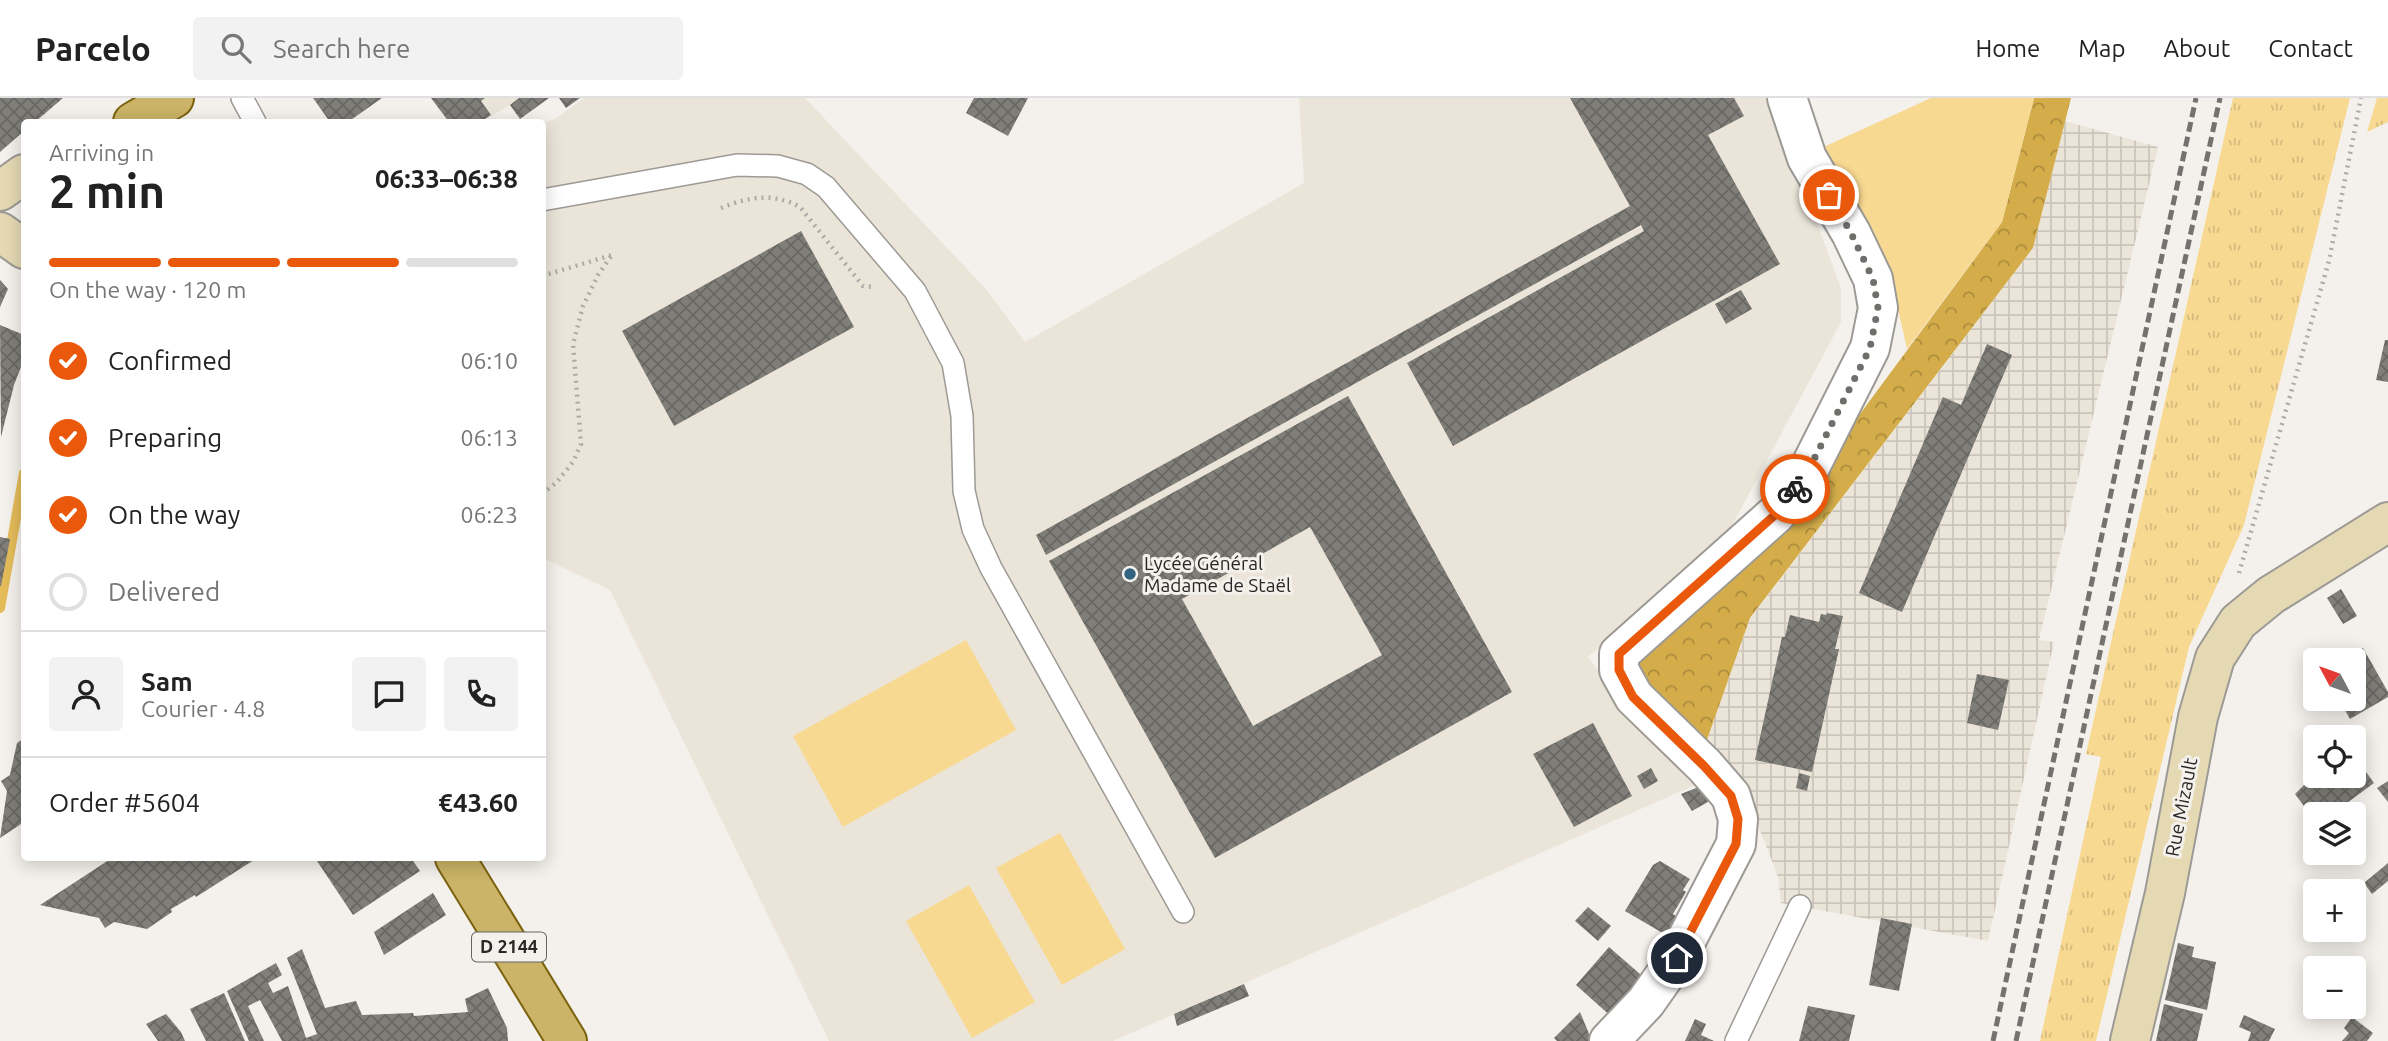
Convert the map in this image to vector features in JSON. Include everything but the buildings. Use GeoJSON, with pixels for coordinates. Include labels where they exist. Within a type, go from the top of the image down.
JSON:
{"type":"FeatureCollection","features":[{"type":"Feature","properties":{"kind":"main road"},"geometry":{"type":"LineString","coordinates":[[138,119],[174,98]]}},
{"type":"Feature","properties":{"kind":"main road"},"geometry":{"type":"LineString","coordinates":[[166,119],[188,98]]}},
{"type":"Feature","properties":{"kind":"main road","name":"D 2144"},"geometry":{"type":"LineString","coordinates":[[458,861],[564,1039]]}},
{"type":"Feature","properties":{"kind":"street"},"geometry":{"type":"LineString","coordinates":[[1609,1041],[1646,1002],[1677,958],[1736,844],[1738,819],[1731,796],[1633,697],[1619,670],[1619,654],[1776,514],[1806,475],[1870,348],[1878,308],[1873,279],[1851,233],[1807,158],[1787,98]]}},
{"type":"Feature","properties":{"kind":"street"},"geometry":{"type":"LineString","coordinates":[[0,191],[21,176]]}},
{"type":"Feature","properties":{"kind":"street"},"geometry":{"type":"LineString","coordinates":[[0,232],[21,247]]}},
{"type":"Feature","properties":{"kind":"street","name":"Rue Mizault"},"geometry":{"type":"LineString","coordinates":[[2130,1041],[2165,893],[2198,717],[2215,658],[2238,622],[2271,595],[2388,522]]}},
{"type":"Feature","properties":{"kind":"lane"},"geometry":{"type":"LineString","coordinates":[[242,98],[254,119]]}},
{"type":"Feature","properties":{"kind":"lane"},"geometry":{"type":"LineString","coordinates":[[546,199],[737,165],[778,166],[807,174],[826,187],[915,291],[953,363],[962,416],[964,491],[973,529],[991,568],[1183,912]]}},
{"type":"Feature","properties":{"kind":"lane"},"geometry":{"type":"LineString","coordinates":[[1736,1041],[1800,906]]}},
{"type":"Feature","properties":{"kind":"path"},"geometry":{"type":"LineString","coordinates":[[2238,578],[2329,261],[2361,98]]}},
{"type":"Feature","properties":{"kind":"path"},"geometry":{"type":"LineString","coordinates":[[721,208],[744,199],[772,197],[786,200],[800,207],[863,286],[915,291]]}},
{"type":"Feature","properties":{"kind":"path"},"geometry":{"type":"LineString","coordinates":[[546,275],[612,255],[598,275],[583,306],[573,344],[581,444],[573,462],[546,491]]}},
{"type":"Feature","properties":{"kind":"shaded area"},"geometry":{"type":"Polygon","coordinates":[[[431,98],[549,98],[520,119],[510,105],[486,119],[447,119],[431,98]]]}},
{"type":"Feature","properties":{"kind":"shaded area","name":"Lycée Général Madame de Staël"},"geometry":{"type":"Polygon","coordinates":[[[584,98],[805,98],[987,290],[1025,342],[1304,183],[1299,98],[1771,98],[1841,288],[1841,322],[1727,535],[1588,657],[1625,706],[1702,782],[1113,1041],[829,1041],[610,590],[546,559],[546,122],[555,119],[584,98]]]}},
{"type":"Feature","properties":{"kind":"shaded area"},"geometry":{"type":"Polygon","coordinates":[[[2065,121],[2158,147],[2039,640],[2054,642],[1988,941],[1781,903],[1778,877],[1751,807],[1702,754],[1750,619],[2033,248],[2065,121]]]}},
{"type":"Feature","properties":{"kind":"green space"},"geometry":{"type":"Polygon","coordinates":[[[1931,98],[2034,98],[2002,222],[1907,349],[1888,265],[1819,149],[1931,98]]]}},
{"type":"Feature","properties":{"kind":"green space"},"geometry":{"type":"Polygon","coordinates":[[[2034,98],[2071,98],[2033,248],[1750,618],[1702,754],[1646,691],[1632,654],[1786,514],[2002,222],[2034,98]]]}},
{"type":"Feature","properties":{"kind":"green space"},"geometry":{"type":"Polygon","coordinates":[[[2233,98],[2350,98],[2244,525],[2189,647],[2096,1041],[2040,1041],[2101,757],[2086,754],[2233,98]]]}},
{"type":"Feature","properties":{"kind":"green space"},"geometry":{"type":"Polygon","coordinates":[[[2377,98],[2388,98],[2388,122],[2367,132],[2377,98]]]}},
{"type":"Feature","properties":{"kind":"green space"},"geometry":{"type":"Polygon","coordinates":[[[966,640],[1016,730],[843,827],[793,736],[966,640]]]}},
{"type":"Feature","properties":{"kind":"green space"},"geometry":{"type":"Polygon","coordinates":[[[1060,833],[1125,949],[1062,985],[996,868],[1060,833]]]}},
{"type":"Feature","properties":{"kind":"green space"},"geometry":{"type":"Polygon","coordinates":[[[969,885],[1035,1002],[972,1038],[906,921],[969,885]]]}},
{"type":"Feature","properties":{"kind":"waterway"},"geometry":{"type":"LineString","coordinates":[[0,608],[21,490]]}},
{"type":"Feature","properties":{"kind":"railway"},"geometry":{"type":"LineString","coordinates":[[1993,1041],[2196,98]]}},
{"type":"Feature","properties":{"kind":"railway"},"geometry":{"type":"LineString","coordinates":[[2016,1041],[2220,98]]}},
{"type":"Feature","properties":{"kind":"way so far"},"geometry":{"type":"LineString","coordinates":[[1795,489],[1806,475],[1870,348],[1878,308],[1873,279],[1829,195]]}},
{"type":"Feature","properties":{"kind":"place","name":"Lycée Général Madame de Staël"},"geometry":{"type":"Point","coordinates":[1130,574]}},
{"type":"Feature","properties":{"kind":"route"},"geometry":{"type":"LineString","coordinates":[[1677,958],[1736,844],[1738,819],[1731,796],[1633,697],[1619,670],[1619,654],[1776,514],[1795,489]]}}]}
